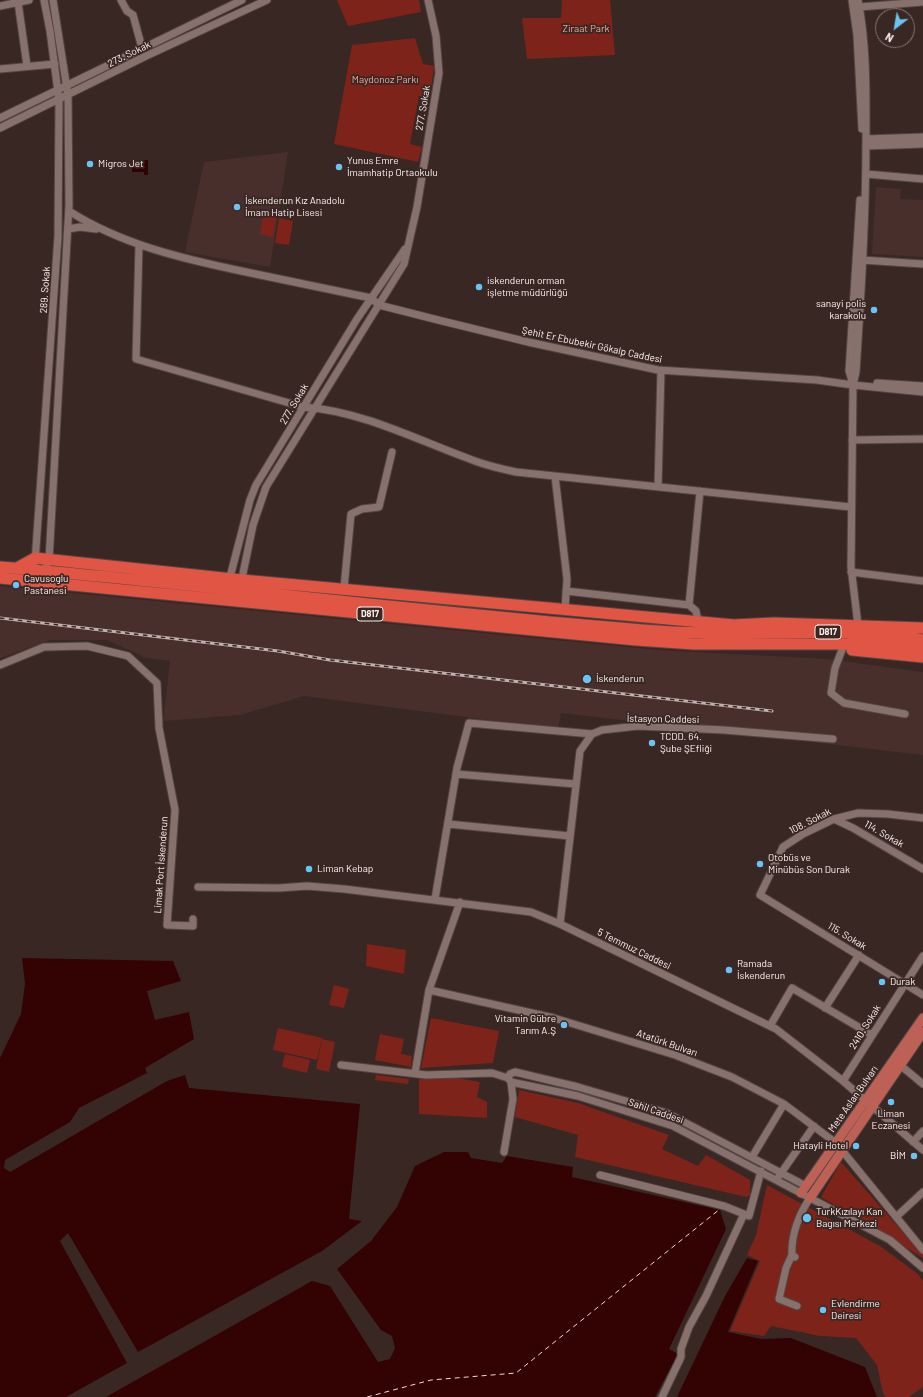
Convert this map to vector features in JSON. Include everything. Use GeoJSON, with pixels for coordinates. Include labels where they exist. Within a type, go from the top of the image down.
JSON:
{"type":"FeatureCollection","features":[{"type":"Feature","properties":{"kind":"highway"},"geometry":{"type":"LineString","coordinates":[[17,568],[35,558],[241,586],[344,588],[734,625],[774,623],[923,628]]}},
{"type":"Feature","properties":{"kind":"highway"},"geometry":{"type":"LineString","coordinates":[[0,567],[229,584]]}},
{"type":"Feature","properties":{"kind":"highway","name":"D817"},"geometry":{"type":"LineString","coordinates":[[0,578],[636,640],[694,644],[894,644],[923,648]]}},
{"type":"Feature","properties":{"kind":"highway","name":"D817"},"geometry":{"type":"LineString","coordinates":[[241,586],[663,631],[732,634],[763,632],[852,633],[923,640]]}},
{"type":"Feature","properties":{"kind":"highway"},"geometry":{"type":"LineString","coordinates":[[740,644],[784,648],[842,650],[923,657]]}},
{"type":"Feature","properties":{"kind":"main road","name":"Mete Aslan Bulvarı"},"geometry":{"type":"LineString","coordinates":[[810,1198],[842,1152],[869,1104],[923,1018]]}},
{"type":"Feature","properties":{"kind":"main road","name":"Mete Aslan Bulvarı"},"geometry":{"type":"LineString","coordinates":[[803,1189],[836,1143],[900,1065],[923,1032]]}},
{"type":"Feature","properties":{"kind":"street"},"geometry":{"type":"LineString","coordinates":[[0,6],[28,0]]}},
{"type":"Feature","properties":{"kind":"street","name":"289. Sokak"},"geometry":{"type":"LineString","coordinates":[[39,581],[40,571],[35,558],[58,236],[59,100],[55,64],[44,0]]}},
{"type":"Feature","properties":{"kind":"street"},"geometry":{"type":"LineString","coordinates":[[40,571],[49,560],[69,211],[68,95],[54,0]]}},
{"type":"Feature","properties":{"kind":"street"},"geometry":{"type":"LineString","coordinates":[[121,0],[127,11],[133,15],[142,48]]}},
{"type":"Feature","properties":{"kind":"street","name":"273. Sokak"},"geometry":{"type":"LineString","coordinates":[[0,118],[242,0]]}},
{"type":"Feature","properties":{"kind":"street","name":"273. Sokak"},"geometry":{"type":"LineString","coordinates":[[0,128],[146,56],[267,0]]}},
{"type":"Feature","properties":{"kind":"street","name":"277. Sokak"},"geometry":{"type":"LineString","coordinates":[[241,586],[253,525],[266,487],[404,264],[417,207],[439,73],[436,36],[428,0]]}},
{"type":"Feature","properties":{"kind":"street"},"geometry":{"type":"LineString","coordinates":[[852,0],[857,35],[863,144],[849,372],[853,385]]}},
{"type":"Feature","properties":{"kind":"street"},"geometry":{"type":"LineString","coordinates":[[18,2],[27,66]]}},
{"type":"Feature","properties":{"kind":"street"},"geometry":{"type":"LineString","coordinates":[[858,625],[851,572],[852,440],[853,385],[856,372],[866,174],[867,94],[863,32],[858,3],[923,2]]}},
{"type":"Feature","properties":{"kind":"street"},"geometry":{"type":"LineString","coordinates":[[0,69],[55,64]]}},
{"type":"Feature","properties":{"kind":"street"},"geometry":{"type":"LineString","coordinates":[[866,142],[923,137]]}},
{"type":"Feature","properties":{"kind":"street"},"geometry":{"type":"LineString","coordinates":[[866,142],[923,144]]}},
{"type":"Feature","properties":{"kind":"street"},"geometry":{"type":"LineString","coordinates":[[866,174],[923,179]]}},
{"type":"Feature","properties":{"kind":"street"},"geometry":{"type":"LineString","coordinates":[[69,211],[99,229],[139,246],[195,261],[371,298],[379,305]]}},
{"type":"Feature","properties":{"kind":"street"},"geometry":{"type":"LineString","coordinates":[[68,230],[80,227],[99,229]]}},
{"type":"Feature","properties":{"kind":"street","name":"277. Sokak"},"geometry":{"type":"LineString","coordinates":[[229,584],[250,500],[256,485],[371,298],[409,244]]}},
{"type":"Feature","properties":{"kind":"street"},"geometry":{"type":"LineString","coordinates":[[139,246],[136,359],[303,408],[315,408],[377,423],[476,462],[516,472],[851,507]]}},
{"type":"Feature","properties":{"kind":"street"},"geometry":{"type":"LineString","coordinates":[[862,260],[923,264]]}},
{"type":"Feature","properties":{"kind":"street"},"geometry":{"type":"LineString","coordinates":[[54,294],[64,295]]}},
{"type":"Feature","properties":{"kind":"street"},"geometry":{"type":"LineString","coordinates":[[54,304],[64,306]]}},
{"type":"Feature","properties":{"kind":"street","name":"Şehit Er Ebubekir Gökalp Caddesi"},"geometry":{"type":"LineString","coordinates":[[379,305],[528,342],[661,370],[816,380],[923,392]]}},
{"type":"Feature","properties":{"kind":"street"},"geometry":{"type":"LineString","coordinates":[[658,487],[661,370]]}},
{"type":"Feature","properties":{"kind":"street","name":"Şehit Er Ebubekir Gökalp Caddesi"},"geometry":{"type":"LineString","coordinates":[[853,385],[868,382],[923,386]]}},
{"type":"Feature","properties":{"kind":"street"},"geometry":{"type":"LineString","coordinates":[[852,440],[923,439]]}},
{"type":"Feature","properties":{"kind":"street"},"geometry":{"type":"LineString","coordinates":[[344,588],[352,514],[362,509],[379,507],[392,452]]}},
{"type":"Feature","properties":{"kind":"street"},"geometry":{"type":"LineString","coordinates":[[554,476],[564,540],[568,579],[565,609]]}},
{"type":"Feature","properties":{"kind":"street"},"geometry":{"type":"LineString","coordinates":[[689,605],[700,491]]}},
{"type":"Feature","properties":{"kind":"street"},"geometry":{"type":"LineString","coordinates":[[851,572],[923,581]]}},
{"type":"Feature","properties":{"kind":"street"},"geometry":{"type":"LineString","coordinates":[[566,591],[689,605],[696,611],[698,621]]}},
{"type":"Feature","properties":{"kind":"street","name":"Limak Port İskenderun"},"geometry":{"type":"LineString","coordinates":[[0,665],[44,647],[87,646],[128,656],[157,683],[159,728],[176,810],[167,925],[193,926],[193,919]]}},
{"type":"Feature","properties":{"kind":"street"},"geometry":{"type":"LineString","coordinates":[[842,650],[835,668],[832,693],[844,703],[905,714]]}},
{"type":"Feature","properties":{"kind":"street","name":"İstasyon Caddesi"},"geometry":{"type":"LineString","coordinates":[[456,774],[469,723],[592,734],[602,730],[638,726],[724,730],[832,739]]}},
{"type":"Feature","properties":{"kind":"street"},"geometry":{"type":"LineString","coordinates":[[560,924],[580,751],[592,734]]}},
{"type":"Feature","properties":{"kind":"street"},"geometry":{"type":"LineString","coordinates":[[435,899],[456,774],[575,784]]}},
{"type":"Feature","properties":{"kind":"street","name":"108. Sokak"},"geometry":{"type":"LineString","coordinates":[[760,895],[784,847],[803,834],[834,819],[858,813],[888,814],[923,818]]}},
{"type":"Feature","properties":{"kind":"street","name":"114. Sokak"},"geometry":{"type":"LineString","coordinates":[[834,819],[853,828],[923,869]]}},
{"type":"Feature","properties":{"kind":"street"},"geometry":{"type":"LineString","coordinates":[[448,824],[570,836]]}},
{"type":"Feature","properties":{"kind":"street","name":"5 Temmuz Caddesi"},"geometry":{"type":"LineString","coordinates":[[198,887],[307,886],[435,899],[531,912],[560,924],[770,1026],[843,1081],[923,1150]]}},
{"type":"Feature","properties":{"kind":"street","name":"115. Sokak"},"geometry":{"type":"LineString","coordinates":[[760,895],[923,995]]}},
{"type":"Feature","properties":{"kind":"street"},"geometry":{"type":"LineString","coordinates":[[415,1073],[430,990],[460,902]]}},
{"type":"Feature","properties":{"kind":"street"},"geometry":{"type":"LineString","coordinates":[[825,1008],[859,955]]}},
{"type":"Feature","properties":{"kind":"street","name":"2410. Sokak"},"geometry":{"type":"LineString","coordinates":[[843,1081],[923,956]]}},
{"type":"Feature","properties":{"kind":"street"},"geometry":{"type":"LineString","coordinates":[[770,1026],[792,988],[872,1035]]}},
{"type":"Feature","properties":{"kind":"street","name":"Atatürk Bulvarı"},"geometry":{"type":"LineString","coordinates":[[430,990],[554,1018],[675,1055],[732,1077],[784,1104],[836,1143],[923,1250]]}},
{"type":"Feature","properties":{"kind":"street","name":"Sahil Caddesi"},"geometry":{"type":"LineString","coordinates":[[341,1065],[426,1074],[492,1072],[510,1080],[578,1096],[673,1126],[777,1180],[803,1189]]}},
{"type":"Feature","properties":{"kind":"street"},"geometry":{"type":"LineString","coordinates":[[900,1065],[923,1084]]}},
{"type":"Feature","properties":{"kind":"street","name":"Sahil Caddesi"},"geometry":{"type":"LineString","coordinates":[[510,1080],[510,1074],[515,1072],[578,1087],[667,1113],[782,1173],[803,1189],[810,1198]]}},
{"type":"Feature","properties":{"kind":"street"},"geometry":{"type":"LineString","coordinates":[[504,1152],[513,1099],[510,1080]]}},
{"type":"Feature","properties":{"kind":"street"},"geometry":{"type":"LineString","coordinates":[[752,1157],[784,1104]]}},
{"type":"Feature","properties":{"kind":"street"},"geometry":{"type":"LineString","coordinates":[[777,1180],[814,1126]]}},
{"type":"Feature","properties":{"kind":"street"},"geometry":{"type":"LineString","coordinates":[[913,1142],[923,1131]]}},
{"type":"Feature","properties":{"kind":"street"},"geometry":{"type":"LineString","coordinates":[[600,1174],[724,1206],[748,1216],[761,1171]]}},
{"type":"Feature","properties":{"kind":"street"},"geometry":{"type":"LineString","coordinates":[[896,1217],[923,1192]]}},
{"type":"Feature","properties":{"kind":"street"},"geometry":{"type":"LineString","coordinates":[[798,1306],[779,1299],[786,1268],[793,1256],[792,1245],[798,1222],[810,1198],[890,1240],[923,1268]]}},
{"type":"Feature","properties":{"kind":"street"},"geometry":{"type":"LineString","coordinates":[[662,1397],[681,1357],[681,1349],[689,1327],[706,1296],[744,1214]]}},
{"type":"Feature","properties":{"kind":"shaded area","name":"İskenderun Kız Anadolu İmam Hatip Lisesi"},"geometry":{"type":"Polygon","coordinates":[[[288,152],[270,267],[185,252],[204,162],[288,152]]]}},
{"type":"Feature","properties":{"kind":"shaded area"},"geometry":{"type":"Polygon","coordinates":[[[148,160],[148,175],[144,175],[144,172],[132,172],[132,161],[148,160]]]}},
{"type":"Feature","properties":{"kind":"shaded area"},"geometry":{"type":"Polygon","coordinates":[[[876,187],[901,189],[900,199],[923,200],[923,257],[872,254],[876,187]]]}},
{"type":"Feature","properties":{"kind":"shaded area"},"geometry":{"type":"Polygon","coordinates":[[[0,586],[657,650],[828,659],[923,672],[923,755],[561,713],[558,729],[304,696],[240,715],[163,721],[170,661],[146,658],[107,640],[51,640],[0,658],[0,586]]]}},
{"type":"Feature","properties":{"kind":"shaded area"},"geometry":{"type":"Polygon","coordinates":[[[22,958],[173,961],[181,981],[147,991],[155,1020],[189,1012],[194,1039],[145,1068],[147,1073],[79,1108],[70,1122],[5,1160],[4,1168],[10,1172],[167,1081],[185,1075],[189,1088],[360,1104],[349,1219],[362,1221],[322,1251],[138,1352],[68,1233],[60,1241],[127,1363],[66,1397],[0,1397],[0,1058],[21,1014],[25,984],[22,958]]]}},
{"type":"Feature","properties":{"kind":"shaded area"},"geometry":{"type":"Polygon","coordinates":[[[444,1152],[468,1152],[471,1158],[502,1163],[507,1156],[573,1167],[572,1177],[720,1210],[726,1229],[669,1349],[678,1354],[655,1397],[106,1397],[312,1281],[330,1286],[378,1362],[390,1359],[395,1348],[392,1336],[381,1330],[337,1269],[371,1241],[397,1207],[415,1166],[444,1152]]]}},
{"type":"Feature","properties":{"kind":"shaded area"},"geometry":{"type":"Polygon","coordinates":[[[747,1258],[758,1261],[728,1332],[761,1339],[791,1338],[865,1367],[877,1397],[677,1397],[725,1296],[747,1258]]]}},
{"type":"Feature","properties":{"kind":"green space"},"geometry":{"type":"Polygon","coordinates":[[[337,0],[419,0],[421,12],[348,26],[337,0]]]}},
{"type":"Feature","properties":{"kind":"green space","name":"Ziraat Park"},"geometry":{"type":"Polygon","coordinates":[[[562,0],[610,0],[615,55],[527,59],[522,18],[561,18],[562,0]]]}},
{"type":"Feature","properties":{"kind":"green space","name":"Maydonoz Parkı"},"geometry":{"type":"Polygon","coordinates":[[[415,38],[423,64],[434,66],[430,98],[419,96],[410,144],[422,147],[418,162],[334,144],[352,45],[415,38]]]}},
{"type":"Feature","properties":{"kind":"green space"},"geometry":{"type":"Polygon","coordinates":[[[264,210],[277,212],[273,237],[260,234],[264,210]]]}},
{"type":"Feature","properties":{"kind":"green space"},"geometry":{"type":"Polygon","coordinates":[[[279,218],[293,221],[289,245],[275,243],[279,218]]]}},
{"type":"Feature","properties":{"kind":"green space"},"geometry":{"type":"Polygon","coordinates":[[[367,944],[406,950],[404,974],[366,966],[367,944]]]}},
{"type":"Feature","properties":{"kind":"green space"},"geometry":{"type":"Polygon","coordinates":[[[334,985],[349,989],[344,1008],[329,1005],[334,985]]]}},
{"type":"Feature","properties":{"kind":"green space"},"geometry":{"type":"Polygon","coordinates":[[[431,1018],[499,1031],[493,1063],[421,1068],[431,1018]]]}},
{"type":"Feature","properties":{"kind":"green space"},"geometry":{"type":"Polygon","coordinates":[[[278,1028],[322,1038],[317,1060],[273,1050],[278,1028]]]}},
{"type":"Feature","properties":{"kind":"green space"},"geometry":{"type":"Polygon","coordinates":[[[380,1034],[404,1039],[401,1054],[412,1056],[411,1067],[375,1060],[380,1034]]]}},
{"type":"Feature","properties":{"kind":"green space"},"geometry":{"type":"Polygon","coordinates":[[[322,1039],[335,1042],[329,1072],[316,1069],[322,1039]]]}},
{"type":"Feature","properties":{"kind":"green space"},"geometry":{"type":"Polygon","coordinates":[[[285,1054],[310,1060],[307,1073],[282,1067],[285,1054]]]}},
{"type":"Feature","properties":{"kind":"green space"},"geometry":{"type":"Polygon","coordinates":[[[376,1075],[409,1079],[408,1084],[375,1080],[376,1075]]]}},
{"type":"Feature","properties":{"kind":"green space"},"geometry":{"type":"Polygon","coordinates":[[[451,1077],[480,1082],[477,1097],[487,1102],[487,1118],[419,1114],[419,1079],[451,1077]]]}},
{"type":"Feature","properties":{"kind":"green space"},"geometry":{"type":"Polygon","coordinates":[[[519,1090],[578,1103],[669,1135],[662,1149],[698,1166],[706,1155],[750,1180],[750,1195],[746,1197],[575,1157],[578,1135],[515,1117],[519,1090]]]}},
{"type":"Feature","properties":{"kind":"green space"},"geometry":{"type":"Polygon","coordinates":[[[841,1162],[923,1255],[923,1258],[821,1197],[841,1162]]]}},
{"type":"Feature","properties":{"kind":"green space"},"geometry":{"type":"Polygon","coordinates":[[[767,1185],[880,1246],[918,1274],[923,1281],[923,1387],[909,1397],[886,1397],[883,1394],[877,1365],[856,1338],[820,1336],[771,1326],[764,1336],[730,1331],[760,1261],[747,1255],[756,1235],[767,1185]]]}},
{"type":"Feature","properties":{"kind":"ferry route"},"geometry":{"type":"LineString","coordinates":[[367,1397],[431,1380],[516,1373],[720,1209]]}},
{"type":"Feature","properties":{"kind":"railway"},"geometry":{"type":"LineString","coordinates":[[0,618],[278,651],[330,660],[772,711]]}},
{"type":"Feature","properties":{"kind":"place","name":"Migros Jet"},"geometry":{"type":"Point","coordinates":[90,164]}},
{"type":"Feature","properties":{"kind":"place","name":"Yunus Emre İmamhatip Ortaokulu"},"geometry":{"type":"Point","coordinates":[339,167]}},
{"type":"Feature","properties":{"kind":"place","name":"İskenderun Kız Anadolu İmam Hatip Lisesi"},"geometry":{"type":"Point","coordinates":[237,207]}},
{"type":"Feature","properties":{"kind":"place","name":"iskenderun orman işletme müdürlüğü"},"geometry":{"type":"Point","coordinates":[479,287]}},
{"type":"Feature","properties":{"kind":"place","name":"sanayi polis karakolu"},"geometry":{"type":"Point","coordinates":[874,310]}},
{"type":"Feature","properties":{"kind":"place","name":"Cavusoglu Pastanesi"},"geometry":{"type":"Point","coordinates":[16,585]}},
{"type":"Feature","properties":{"kind":"place","name":"İskenderun"},"geometry":{"type":"Point","coordinates":[587,679]}},
{"type":"Feature","properties":{"kind":"place","name":"TCDD. 64. Şube ŞEfliği"},"geometry":{"type":"Point","coordinates":[652,743]}},
{"type":"Feature","properties":{"kind":"place","name":"Otobüs ve Minübüs Son Durak"},"geometry":{"type":"Point","coordinates":[760,864]}},
{"type":"Feature","properties":{"kind":"place","name":"Liman Kebap"},"geometry":{"type":"Point","coordinates":[309,869]}},
{"type":"Feature","properties":{"kind":"place","name":"Ramada İskenderun"},"geometry":{"type":"Point","coordinates":[729,970]}},
{"type":"Feature","properties":{"kind":"place","name":"Durak"},"geometry":{"type":"Point","coordinates":[882,982]}},
{"type":"Feature","properties":{"kind":"place","name":"Vitamin Gübre Tarım A.Ş"},"geometry":{"type":"Point","coordinates":[564,1025]}},
{"type":"Feature","properties":{"kind":"place","name":"Liman Eczanesi"},"geometry":{"type":"Point","coordinates":[891,1102]}},
{"type":"Feature","properties":{"kind":"place","name":"Hatayli Hotel"},"geometry":{"type":"Point","coordinates":[856,1146]}},
{"type":"Feature","properties":{"kind":"place","name":"BİM"},"geometry":{"type":"Point","coordinates":[914,1156]}},
{"type":"Feature","properties":{"kind":"place","name":"TurkKızılayı Kan Bagısı Merkezi"},"geometry":{"type":"Point","coordinates":[807,1218]}},
{"type":"Feature","properties":{"kind":"place","name":"Evlendirme Deiresi"},"geometry":{"type":"Point","coordinates":[823,1310]}}]}
